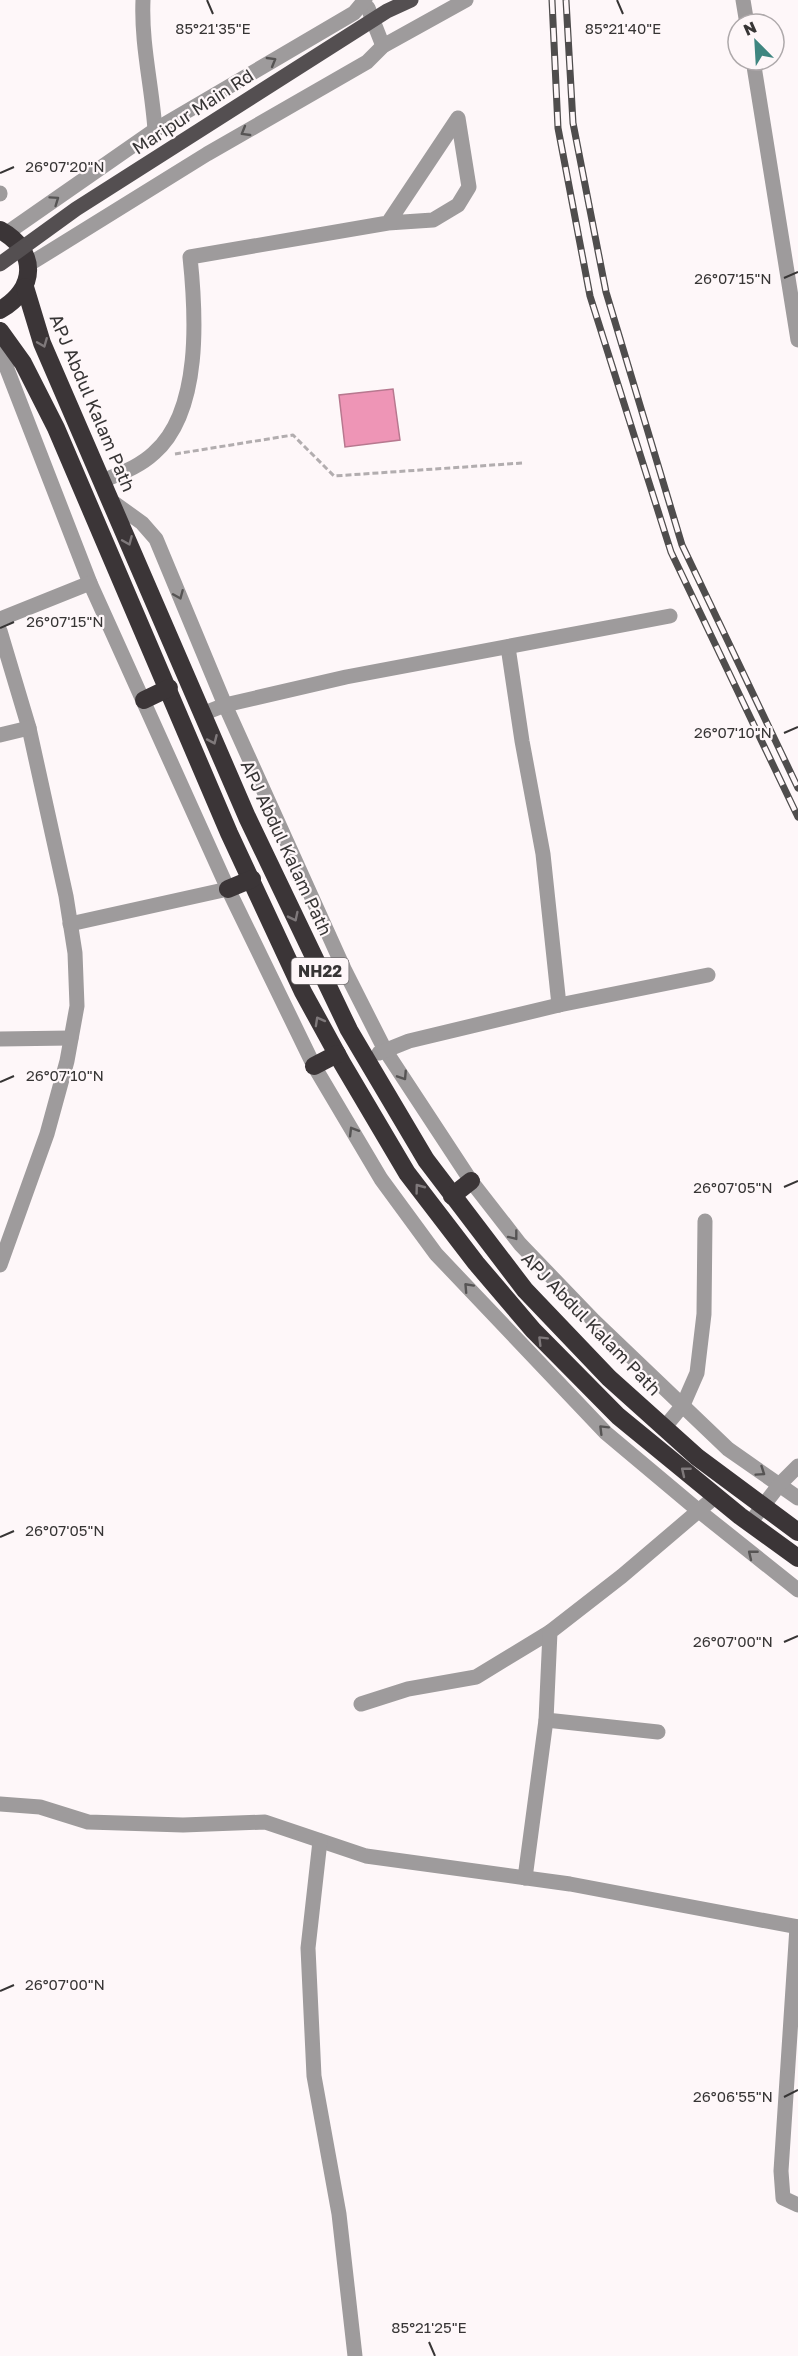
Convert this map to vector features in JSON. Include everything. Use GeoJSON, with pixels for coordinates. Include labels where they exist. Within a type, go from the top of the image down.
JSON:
{"type":"FeatureCollection","features":[{"type":"Feature","properties":{"kind":"highway"},"geometry":{"type":"LineString","coordinates":[[3,232],[20,244],[28,265]]}},
{"type":"Feature","properties":{"kind":"highway","name":"NH22"},"geometry":{"type":"LineString","coordinates":[[25,287],[28,265]]}},
{"type":"Feature","properties":{"kind":"highway"},"geometry":{"type":"LineString","coordinates":[[0,310],[15,302],[25,287]]}},
{"type":"Feature","properties":{"kind":"highway","name":"APJ Abdul Kalam Path"},"geometry":{"type":"LineString","coordinates":[[25,287],[42,343],[265,856],[349,1030],[397,1114],[452,1196],[525,1290],[609,1378],[697,1457],[798,1532]]}},
{"type":"Feature","properties":{"kind":"highway","name":"NH22"},"geometry":{"type":"LineString","coordinates":[[4,335],[30,375],[56,428],[229,833],[303,992],[407,1173],[476,1263],[533,1330],[618,1416],[750,1523],[798,1558]]}},
{"type":"Feature","properties":{"kind":"highway"},"geometry":{"type":"LineString","coordinates":[[144,700],[169,688]]}},
{"type":"Feature","properties":{"kind":"highway"},"geometry":{"type":"LineString","coordinates":[[228,889],[252,879]]}},
{"type":"Feature","properties":{"kind":"highway"},"geometry":{"type":"LineString","coordinates":[[314,1066],[337,1054]]}},
{"type":"Feature","properties":{"kind":"highway"},"geometry":{"type":"LineString","coordinates":[[452,1196],[471,1181]]}},
{"type":"Feature","properties":{"kind":"main road","name":"Maripur Main Rd"},"geometry":{"type":"LineString","coordinates":[[0,264],[76,209],[387,11],[411,0]]}},
{"type":"Feature","properties":{"kind":"street"},"geometry":{"type":"LineString","coordinates":[[143,0],[146,61],[153,100],[155,130]]}},
{"type":"Feature","properties":{"kind":"street"},"geometry":{"type":"LineString","coordinates":[[3,232],[155,130],[354,13],[365,0],[383,46]]}},
{"type":"Feature","properties":{"kind":"street"},"geometry":{"type":"LineString","coordinates":[[28,265],[207,154],[367,62],[383,46],[466,0]]}},
{"type":"Feature","properties":{"kind":"street"},"geometry":{"type":"LineString","coordinates":[[755,72],[798,340]]}},
{"type":"Feature","properties":{"kind":"street"},"geometry":{"type":"LineString","coordinates":[[102,481],[137,466],[156,452],[171,434],[183,405],[190,375],[194,312],[190,257],[388,224],[433,220],[459,205],[469,187],[458,118],[388,224]]}},
{"type":"Feature","properties":{"kind":"street","name":"NH22"},"geometry":{"type":"LineString","coordinates":[[4,335],[7,369],[90,583],[228,889],[314,1066],[381,1179],[436,1254],[606,1433],[798,1590]]}},
{"type":"Feature","properties":{"kind":"street","name":"NH22"},"geometry":{"type":"LineString","coordinates":[[110,500],[142,523],[156,539],[225,705],[345,971],[385,1050],[471,1181],[529,1253],[594,1321],[728,1449],[798,1498]]}},
{"type":"Feature","properties":{"kind":"street"},"geometry":{"type":"LineString","coordinates":[[0,619],[90,583]]}},
{"type":"Feature","properties":{"kind":"street"},"geometry":{"type":"LineString","coordinates":[[202,714],[225,705],[346,677],[670,616]]}},
{"type":"Feature","properties":{"kind":"street"},"geometry":{"type":"LineString","coordinates":[[0,632],[29,729],[66,896],[75,953],[77,1006],[47,1134],[0,1264]]}},
{"type":"Feature","properties":{"kind":"street"},"geometry":{"type":"LineString","coordinates":[[507,646],[543,854],[559,1005]]}},
{"type":"Feature","properties":{"kind":"street"},"geometry":{"type":"LineString","coordinates":[[0,735],[29,729]]}},
{"type":"Feature","properties":{"kind":"street"},"geometry":{"type":"LineString","coordinates":[[70,924],[228,889]]}},
{"type":"Feature","properties":{"kind":"street"},"geometry":{"type":"LineString","coordinates":[[366,1060],[409,1041],[559,1005],[708,975]]}},
{"type":"Feature","properties":{"kind":"street"},"geometry":{"type":"LineString","coordinates":[[0,1039],[71,1038]]}},
{"type":"Feature","properties":{"kind":"street"},"geometry":{"type":"LineString","coordinates":[[664,1428],[683,1405],[697,1373],[704,1314],[705,1221]]}},
{"type":"Feature","properties":{"kind":"street"},"geometry":{"type":"LineString","coordinates":[[750,1523],[780,1484],[798,1466]]}},
{"type":"Feature","properties":{"kind":"street"},"geometry":{"type":"LineString","coordinates":[[361,1704],[408,1689],[476,1677],[550,1632],[622,1576],[716,1496]]}},
{"type":"Feature","properties":{"kind":"street"},"geometry":{"type":"LineString","coordinates":[[525,1878],[546,1720],[550,1632]]}},
{"type":"Feature","properties":{"kind":"street"},"geometry":{"type":"LineString","coordinates":[[546,1720],[658,1732]]}},
{"type":"Feature","properties":{"kind":"street"},"geometry":{"type":"LineString","coordinates":[[0,1804],[40,1807],[88,1822],[183,1825],[265,1822],[366,1856],[570,1884],[798,1927],[781,2171],[783,2198],[798,2205]]}},
{"type":"Feature","properties":{"kind":"street"},"geometry":{"type":"LineString","coordinates":[[320,1840],[308,1948],[314,2076],[339,2214],[355,2356]]}},
{"type":"Feature","properties":{"kind":"path"},"geometry":{"type":"LineString","coordinates":[[156,452],[181,454],[293,435],[334,476],[522,463]]}},
{"type":"Feature","properties":{"kind":"shaded area"},"geometry":{"type":"Polygon","coordinates":[[[393,389],[400,440],[345,447],[339,395],[393,389]]]}},
{"type":"Feature","properties":{"kind":"railway"},"geometry":{"type":"LineString","coordinates":[[552,0],[558,128],[590,296],[671,552],[798,817]]}},
{"type":"Feature","properties":{"kind":"railway"},"geometry":{"type":"LineString","coordinates":[[566,0],[573,123],[606,292],[682,545],[798,788]]}}]}
